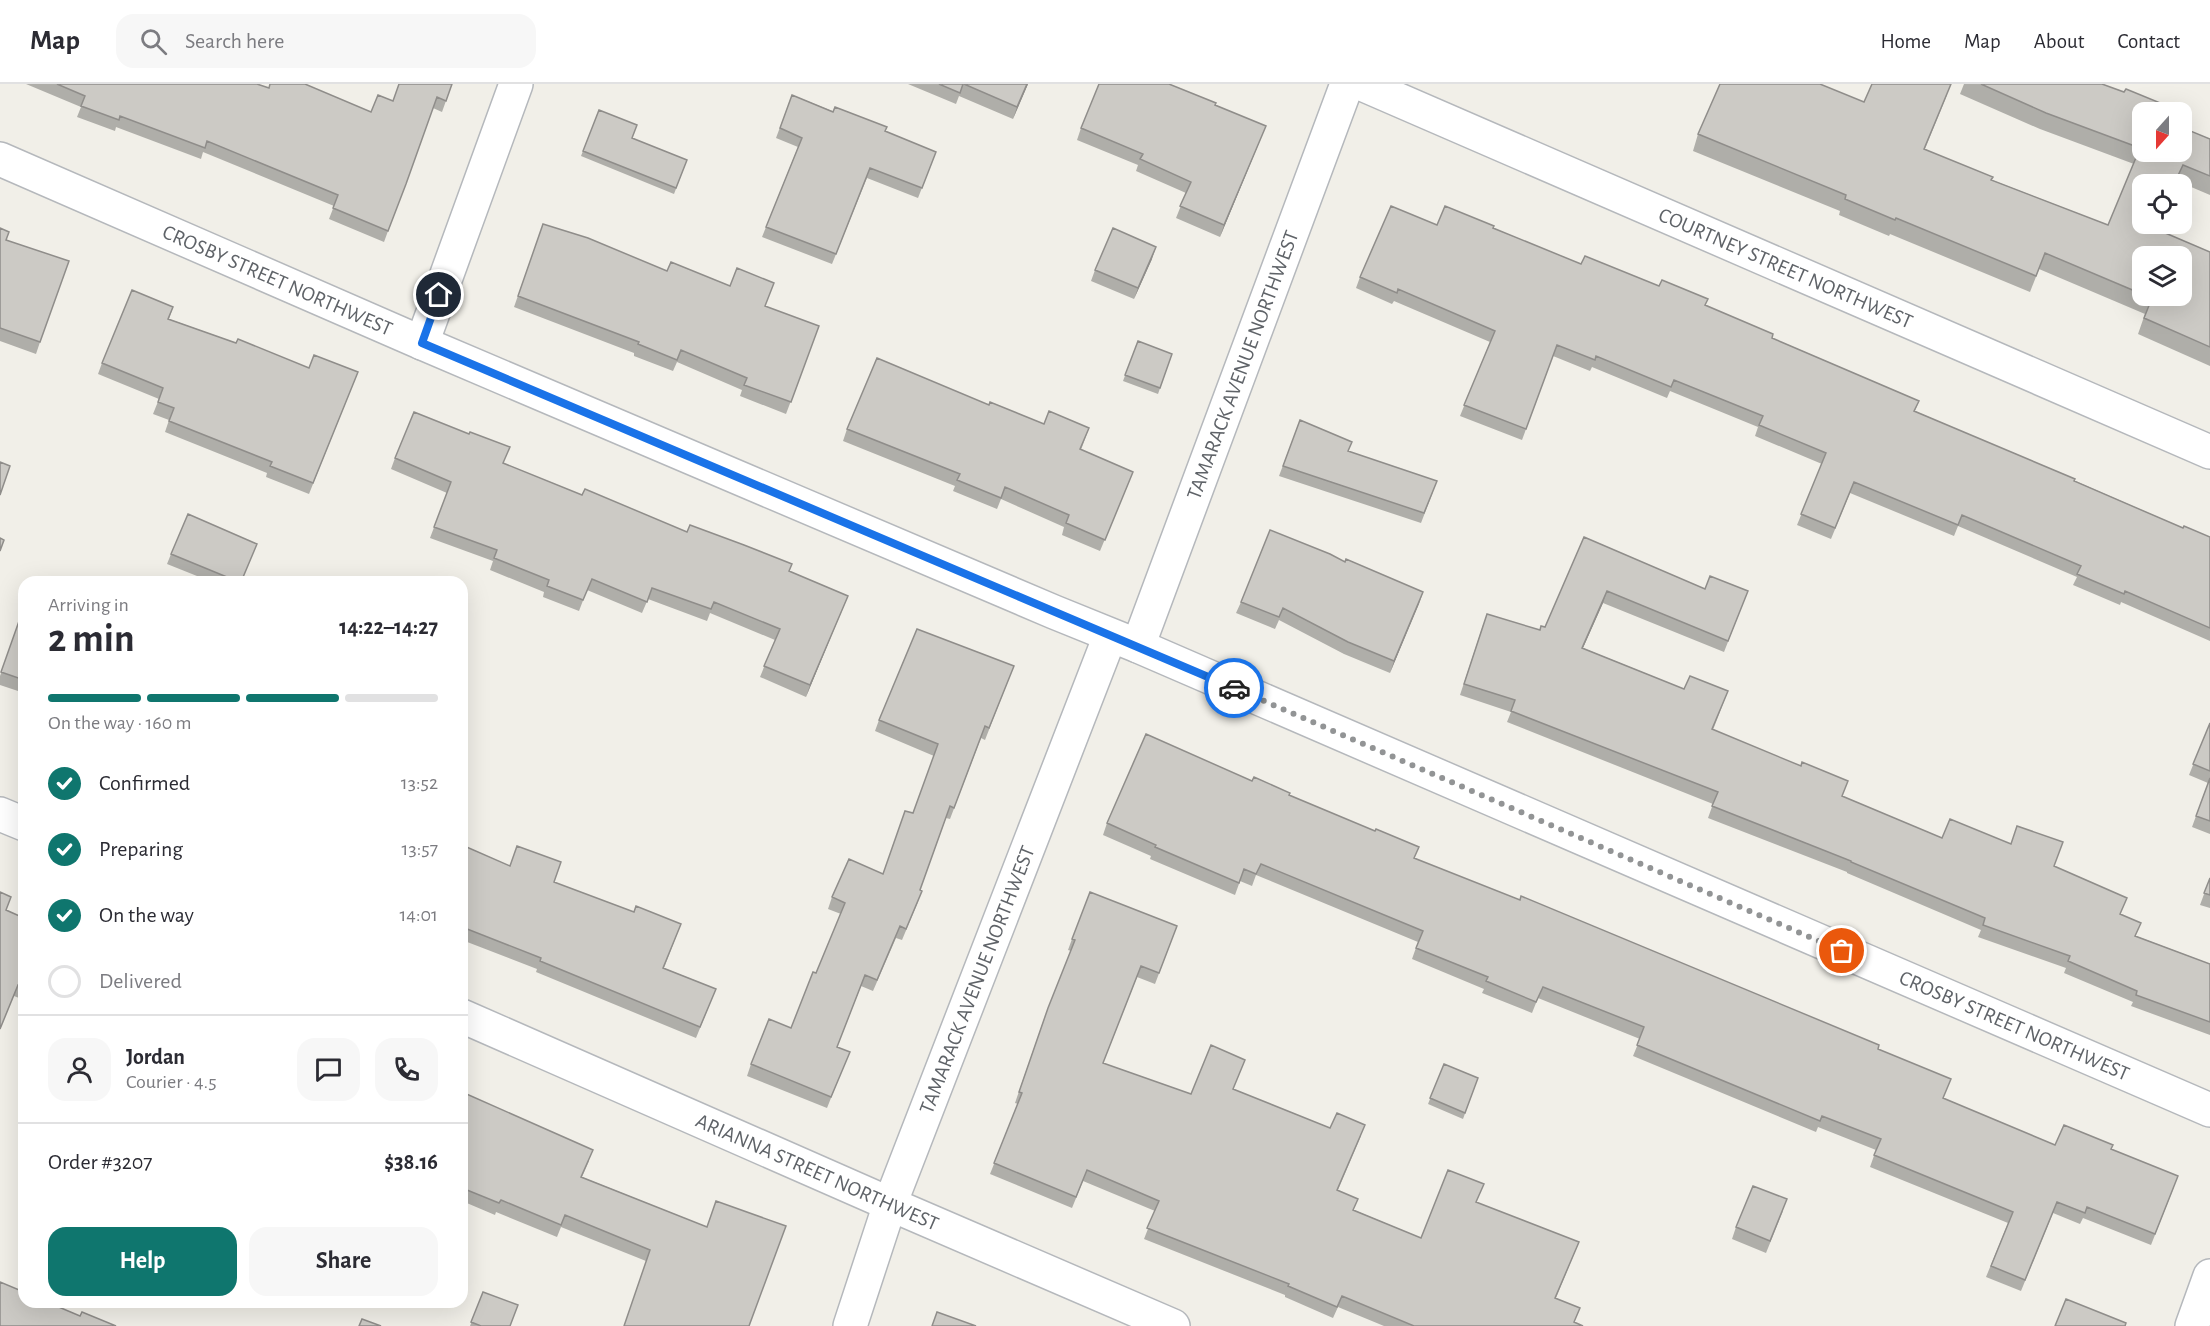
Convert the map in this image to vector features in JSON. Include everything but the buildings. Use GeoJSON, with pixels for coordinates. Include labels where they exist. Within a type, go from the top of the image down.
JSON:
{"type":"FeatureCollection","features":[{"type":"Feature","properties":{"kind":"street"},"geometry":{"type":"LineString","coordinates":[[422,343],[516,84]]}},
{"type":"Feature","properties":{"kind":"street","name":"TAMARACK AVENUE NORTHWEST"},"geometry":{"type":"LineString","coordinates":[[850,1326],[890,1204],[1124,641],[1347,84]]}},
{"type":"Feature","properties":{"kind":"street","name":"COURTNEY STREET NORTHWEST"},"geometry":{"type":"LineString","coordinates":[[1362,84],[2210,452]]}},
{"type":"Feature","properties":{"kind":"street","name":"CROSBY STREET NORTHWEST"},"geometry":{"type":"LineString","coordinates":[[0,159],[422,343],[1124,641],[2210,1110]]}},
{"type":"Feature","properties":{"kind":"street"},"geometry":{"type":"LineString","coordinates":[[0,814],[18,822]]}},
{"type":"Feature","properties":{"kind":"street","name":"ARIANNA STREET NORTHWEST"},"geometry":{"type":"LineString","coordinates":[[468,1019],[1173,1326]]}},
{"type":"Feature","properties":{"kind":"street"},"geometry":{"type":"LineString","coordinates":[[2192,1326],[2210,1275]]}},
{"type":"Feature","properties":{"kind":"way so far"},"geometry":{"type":"LineString","coordinates":[[1234,688],[1842,951]]}},
{"type":"Feature","properties":{"kind":"route"},"geometry":{"type":"LineString","coordinates":[[439,295],[422,343],[1234,688]]}}]}
